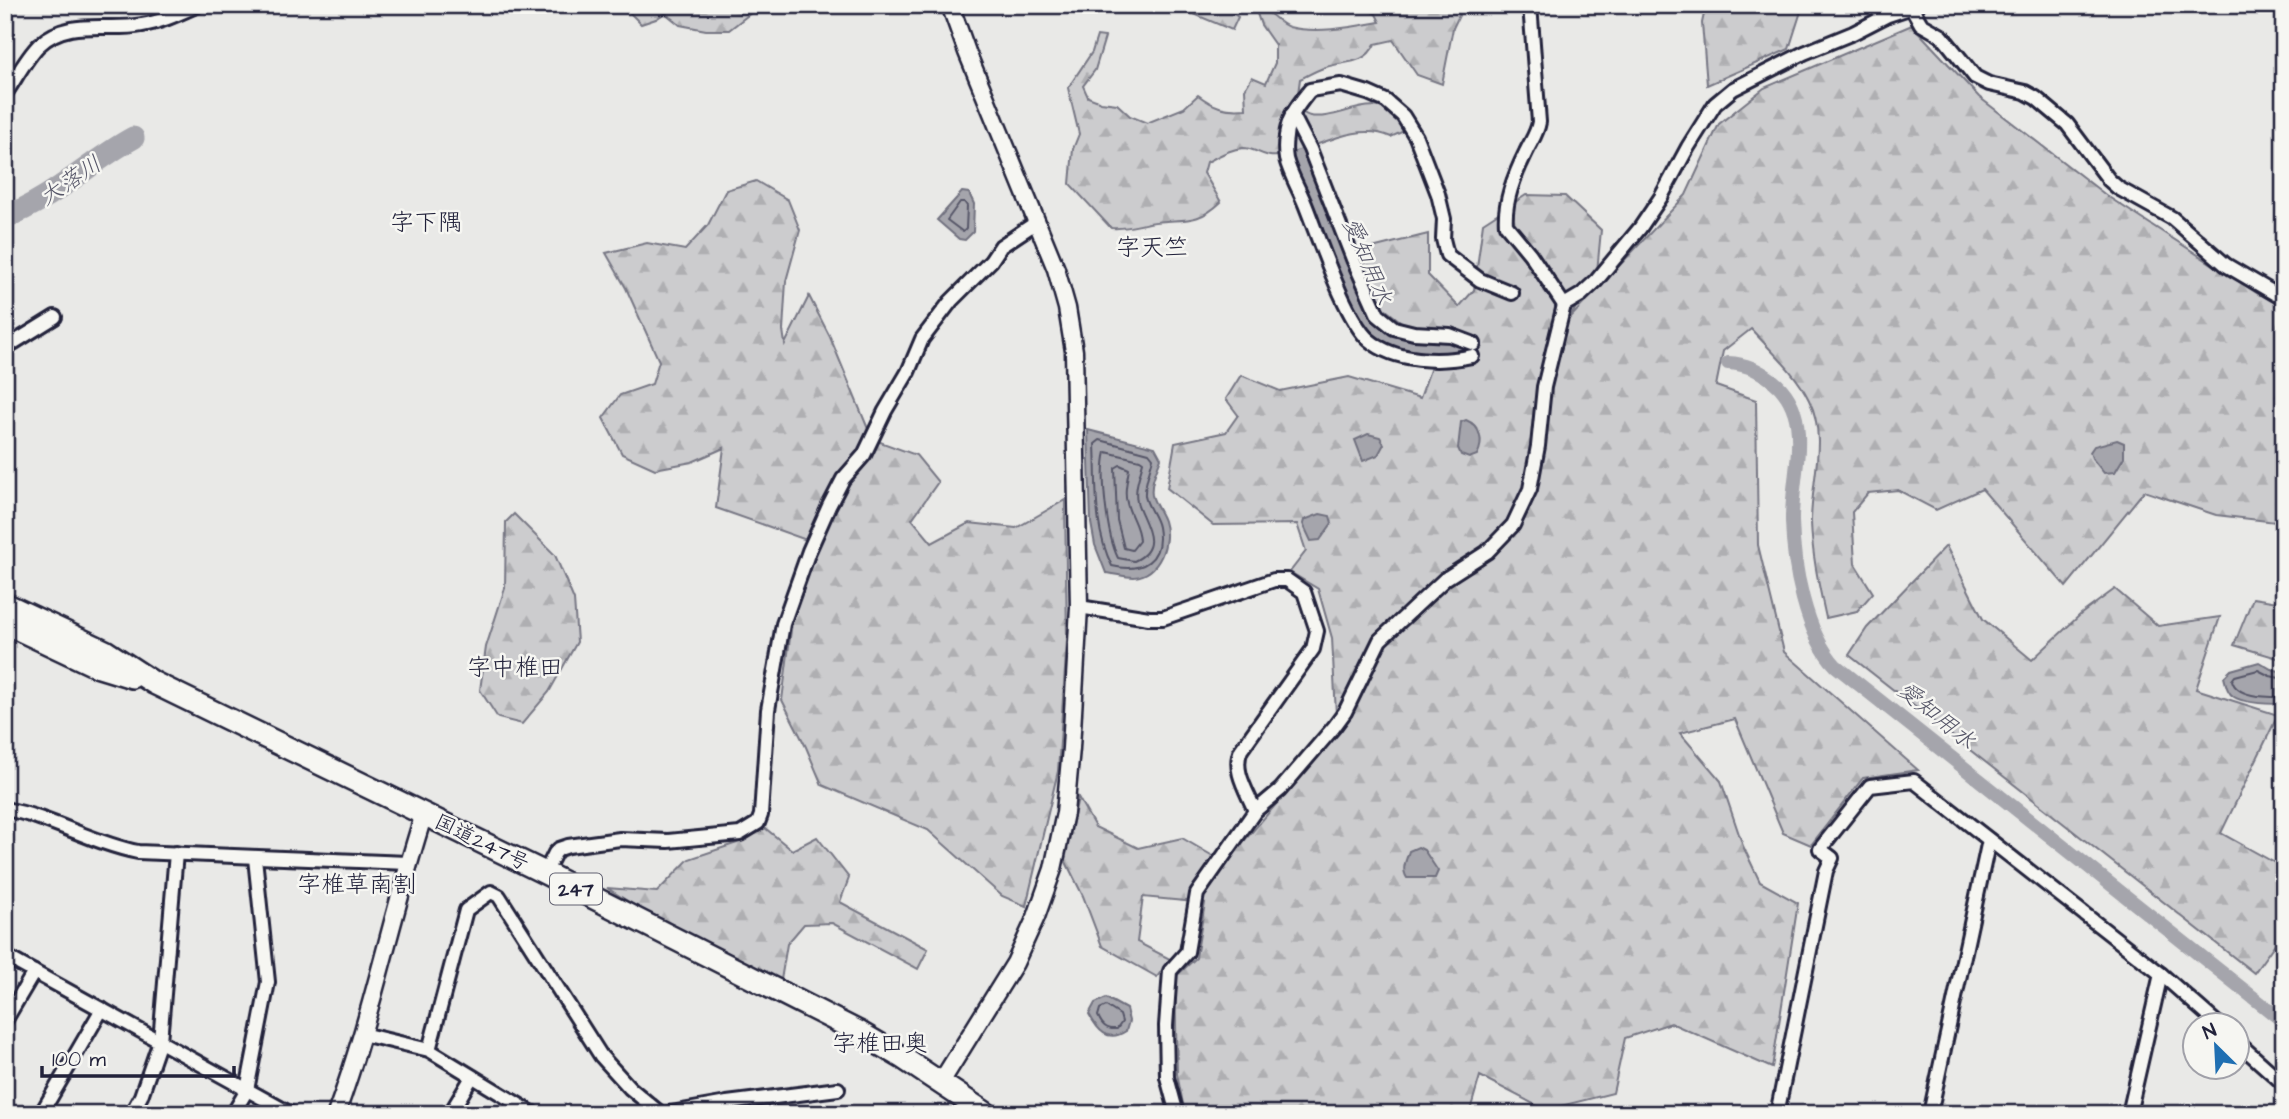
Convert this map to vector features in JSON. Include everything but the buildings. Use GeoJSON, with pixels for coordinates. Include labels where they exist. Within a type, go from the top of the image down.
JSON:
{"type":"FeatureCollection","features":[{"type":"Feature","properties":{"kind":"highway","name":"国道247号"},"geometry":{"type":"LineString","coordinates":[[5,604],[105,651],[154,683],[545,873],[857,1031],[988,1114]]}},
{"type":"Feature","properties":{"kind":"highway","name":"国道247号"},"geometry":{"type":"LineString","coordinates":[[5,623],[96,666],[154,683]]}},
{"type":"Feature","properties":{"kind":"street"},"geometry":{"type":"LineString","coordinates":[[5,94],[37,47],[59,33],[84,26],[144,25],[198,5]]}},
{"type":"Feature","properties":{"kind":"street"},"geometry":{"type":"LineString","coordinates":[[941,1082],[1015,963],[1036,917],[1053,869],[1065,813],[1079,607],[1074,351],[1067,308],[1056,270],[950,5]]}},
{"type":"Feature","properties":{"kind":"street"},"geometry":{"type":"LineString","coordinates":[[1177,1114],[1167,1077],[1166,1026],[1170,971],[1187,951],[1197,894],[1255,810],[1280,790],[1334,727],[1357,688],[1380,640],[1445,579],[1487,552],[1513,525],[1530,489],[1538,446],[1542,401],[1564,305],[1530,254],[1506,225],[1512,188],[1536,135],[1539,122],[1530,5]]}},
{"type":"Feature","properties":{"kind":"street"},"geometry":{"type":"LineString","coordinates":[[1564,305],[1581,295],[1595,281],[1640,228],[1716,104],[1733,89],[1804,52],[1915,7],[1921,24],[1942,36],[1975,77],[1989,84],[2025,92],[2042,102],[2072,131],[2118,188],[2172,218],[2226,265],[2284,299]]}},
{"type":"Feature","properties":{"kind":"street"},"geometry":{"type":"LineString","coordinates":[[1292,114],[1310,149],[1378,315],[1394,328],[1414,333],[1450,335],[1473,350],[1454,360],[1409,357],[1385,350],[1370,341],[1359,329],[1331,268],[1286,158],[1286,136],[1292,114],[1310,90],[1340,85],[1386,101],[1404,116],[1428,166],[1441,206],[1447,255],[1480,280],[1512,293]]}},
{"type":"Feature","properties":{"kind":"street"},"geometry":{"type":"LineString","coordinates":[[545,873],[555,853],[568,846],[620,839],[668,841],[723,837],[740,834],[758,823],[761,815],[768,709],[783,624],[809,551],[829,506],[843,479],[863,455],[908,372],[922,338],[951,301],[991,261],[1001,246],[1037,222]]}},
{"type":"Feature","properties":{"kind":"street"},"geometry":{"type":"LineString","coordinates":[[5,348],[55,317]]}},
{"type":"Feature","properties":{"kind":"street"},"geometry":{"type":"LineString","coordinates":[[1079,607],[1163,618],[1274,580],[1287,580],[1304,592],[1317,631],[1313,649],[1241,750],[1237,760],[1240,775],[1255,810]]}},
{"type":"Feature","properties":{"kind":"street"},"geometry":{"type":"LineString","coordinates":[[1777,1114],[1826,871],[1832,858],[1820,849],[1870,786],[1914,781],[2161,974],[2202,1010]]}},
{"type":"Feature","properties":{"kind":"street"},"geometry":{"type":"LineString","coordinates":[[5,809],[37,816],[118,848],[138,852],[408,863]]}},
{"type":"Feature","properties":{"kind":"street"},"geometry":{"type":"LineString","coordinates":[[336,1114],[362,1034],[408,863],[424,814]]}},
{"type":"Feature","properties":{"kind":"street"},"geometry":{"type":"LineString","coordinates":[[1930,1114],[1989,840]]}},
{"type":"Feature","properties":{"kind":"street"},"geometry":{"type":"LineString","coordinates":[[131,1114],[141,1096],[159,1041],[176,853]]}},
{"type":"Feature","properties":{"kind":"street"},"geometry":{"type":"LineString","coordinates":[[233,1114],[247,1090],[268,982],[255,858]]}},
{"type":"Feature","properties":{"kind":"street"},"geometry":{"type":"LineString","coordinates":[[429,1051],[466,910],[491,892],[499,896],[601,1056],[630,1088],[663,1114],[838,1089]]}},
{"type":"Feature","properties":{"kind":"street"},"geometry":{"type":"LineString","coordinates":[[5,956],[291,1114]]}},
{"type":"Feature","properties":{"kind":"street"},"geometry":{"type":"LineString","coordinates":[[5,1021],[34,972]]}},
{"type":"Feature","properties":{"kind":"street"},"geometry":{"type":"LineString","coordinates":[[2129,1114],[2161,974]]}},
{"type":"Feature","properties":{"kind":"street"},"geometry":{"type":"LineString","coordinates":[[41,1114],[102,1009]]}},
{"type":"Feature","properties":{"kind":"street"},"geometry":{"type":"LineString","coordinates":[[362,1034],[429,1051],[534,1114]]}},
{"type":"Feature","properties":{"kind":"street"},"geometry":{"type":"LineString","coordinates":[[2250,1053],[2284,1083]]}},
{"type":"Feature","properties":{"kind":"street"},"geometry":{"type":"LineString","coordinates":[[450,1114],[472,1077]]}},
{"type":"Feature","properties":{"kind":"green space"},"geometry":{"type":"Polygon","coordinates":[[[631,5],[761,5],[729,30],[706,30],[680,25],[665,13],[641,24],[630,13],[631,5]]]}},
{"type":"Feature","properties":{"kind":"green space"},"geometry":{"type":"Polygon","coordinates":[[[1155,5],[1223,5],[1238,17],[1232,30],[1175,6],[1165,8],[1155,5]]]}},
{"type":"Feature","properties":{"kind":"green space"},"geometry":{"type":"Polygon","coordinates":[[[1254,5],[1269,5],[1270,14],[1286,26],[1311,30],[1380,22],[1376,14],[1359,5],[1464,5],[1453,28],[1442,84],[1417,75],[1393,40],[1375,44],[1366,56],[1360,59],[1326,67],[1300,79],[1296,108],[1306,115],[1332,115],[1377,107],[1387,109],[1396,116],[1404,131],[1391,137],[1365,132],[1351,134],[1277,156],[1243,148],[1234,150],[1207,162],[1204,173],[1221,202],[1212,210],[1187,220],[1111,228],[1070,184],[1073,149],[1079,134],[1068,88],[1092,52],[1097,36],[1105,37],[1095,70],[1083,86],[1088,97],[1117,104],[1130,116],[1147,123],[1184,108],[1198,95],[1220,107],[1246,109],[1245,89],[1252,77],[1266,83],[1275,63],[1275,45],[1261,25],[1254,5]]]}},
{"type":"Feature","properties":{"kind":"green space"},"geometry":{"type":"Polygon","coordinates":[[[1706,5],[1803,5],[1789,49],[1707,85],[1702,23],[1706,5]]]}},
{"type":"Feature","properties":{"kind":"green space"},"geometry":{"type":"Polygon","coordinates":[[[1912,25],[1979,97],[2107,196],[2260,295],[2284,282],[2284,523],[2216,515],[2144,491],[2066,587],[1982,489],[1936,510],[1898,490],[1868,493],[1852,512],[1855,564],[1873,593],[1857,611],[1826,618],[1816,570],[1811,522],[1818,445],[1815,415],[1797,381],[1751,329],[1723,351],[1716,386],[1756,400],[1758,545],[1784,652],[1918,770],[1863,778],[1811,845],[1783,833],[1735,719],[1680,733],[1721,781],[1743,846],[1760,882],[1798,903],[1772,1068],[1671,1023],[1625,1038],[1613,1093],[1545,1110],[1480,1076],[1469,1114],[1185,1114],[1177,1074],[1175,977],[1196,958],[1205,903],[1143,897],[1137,942],[1170,959],[1157,977],[1102,946],[1083,896],[1065,860],[1078,797],[1095,827],[1138,848],[1182,838],[1225,863],[1337,734],[1332,638],[1318,589],[1290,572],[1306,551],[1297,524],[1213,525],[1167,488],[1175,443],[1226,432],[1238,415],[1226,399],[1241,375],[1280,391],[1349,377],[1420,398],[1431,367],[1474,363],[1478,341],[1450,330],[1404,324],[1377,303],[1360,251],[1428,234],[1428,275],[1459,307],[1474,290],[1483,223],[1526,195],[1565,196],[1601,230],[1597,272],[1569,319],[1686,195],[1719,124],[1764,88],[1912,25]]]}},
{"type":"Feature","properties":{"kind":"green space"},"geometry":{"type":"Polygon","coordinates":[[[756,181],[788,200],[800,230],[786,281],[783,330],[785,344],[809,296],[830,337],[868,429],[880,442],[916,455],[938,482],[912,519],[932,543],[969,523],[1016,528],[1065,500],[1067,640],[1058,771],[1026,906],[1002,896],[928,830],[822,785],[782,700],[796,591],[818,544],[716,508],[724,448],[692,462],[655,469],[622,454],[603,418],[620,395],[652,384],[659,361],[626,288],[606,253],[647,243],[685,250],[708,225],[726,190],[756,181]]]}},
{"type":"Feature","properties":{"kind":"green space"},"geometry":{"type":"Polygon","coordinates":[[[514,514],[555,555],[574,600],[577,642],[549,692],[522,724],[498,718],[480,690],[486,647],[505,588],[506,522],[514,514]]]}},
{"type":"Feature","properties":{"kind":"green space"},"geometry":{"type":"Polygon","coordinates":[[[1946,546],[1983,619],[2032,660],[2081,614],[2115,589],[2158,626],[2220,617],[2196,689],[2278,715],[2221,833],[2284,868],[2284,920],[2279,938],[2254,973],[1849,655],[1867,628],[1946,546]]]}},
{"type":"Feature","properties":{"kind":"green space"},"geometry":{"type":"Polygon","coordinates":[[[2253,598],[2284,603],[2284,660],[2234,645],[2253,598]]]}},
{"type":"Feature","properties":{"kind":"green space"},"geometry":{"type":"Polygon","coordinates":[[[765,828],[792,850],[817,837],[849,878],[840,902],[928,949],[918,969],[832,923],[804,924],[787,944],[781,980],[675,931],[607,888],[657,892],[689,859],[737,843],[765,828]]]}},
{"type":"Feature","properties":{"kind":"water"},"geometry":{"type":"Polygon","coordinates":[[[962,192],[969,193],[974,204],[973,232],[965,240],[959,239],[937,220],[962,192]]]}},
{"type":"Feature","properties":{"kind":"water"},"geometry":{"type":"Polygon","coordinates":[[[1466,420],[1478,430],[1481,440],[1477,455],[1469,458],[1461,455],[1458,448],[1461,422],[1466,420]]]}},
{"type":"Feature","properties":{"kind":"water"},"geometry":{"type":"Polygon","coordinates":[[[1088,430],[1155,447],[1161,458],[1152,490],[1164,521],[1166,538],[1157,564],[1143,575],[1131,577],[1106,573],[1095,545],[1091,523],[1088,430]]]}},
{"type":"Feature","properties":{"kind":"water"},"geometry":{"type":"Polygon","coordinates":[[[1368,434],[1380,437],[1384,444],[1378,455],[1363,461],[1355,440],[1368,434]]]}},
{"type":"Feature","properties":{"kind":"water"},"geometry":{"type":"Polygon","coordinates":[[[2117,440],[2124,443],[2124,457],[2115,472],[2104,473],[2090,452],[2094,446],[2117,440]]]}},
{"type":"Feature","properties":{"kind":"water"},"geometry":{"type":"Polygon","coordinates":[[[1320,514],[1330,516],[1332,523],[1320,540],[1311,541],[1303,524],[1304,520],[1320,514]]]}},
{"type":"Feature","properties":{"kind":"water"},"geometry":{"type":"Polygon","coordinates":[[[2259,662],[2284,672],[2284,704],[2244,701],[2228,691],[2224,677],[2231,670],[2259,662]]]}},
{"type":"Feature","properties":{"kind":"water"},"geometry":{"type":"Polygon","coordinates":[[[1418,847],[1424,850],[1438,871],[1435,878],[1407,878],[1405,875],[1405,862],[1409,851],[1418,847]]]}},
{"type":"Feature","properties":{"kind":"water"},"geometry":{"type":"Polygon","coordinates":[[[1106,998],[1126,1009],[1129,1021],[1126,1031],[1114,1036],[1100,1030],[1089,1014],[1095,1003],[1106,998]]]}},
{"type":"Feature","properties":{"kind":"waterway","name":"大落川"},"geometry":{"type":"LineString","coordinates":[[5,217],[39,201],[133,138]]}},
{"type":"Feature","properties":{"kind":"waterway","name":"愛知用水"},"geometry":{"type":"LineString","coordinates":[[1300,157],[1342,263],[1369,322],[1390,339],[1412,344],[1470,349]]}},
{"type":"Feature","properties":{"kind":"waterway","name":"愛知用水"},"geometry":{"type":"LineString","coordinates":[[1728,363],[1751,368],[1772,380],[1785,394],[1794,410],[1798,445],[1792,521],[1798,577],[1816,636],[1836,666],[2284,1022]]}},
{"type":"Feature","properties":{"kind":"district","name":"字下隅"},"geometry":{"type":"Point","coordinates":[426,222]}},
{"type":"Feature","properties":{"kind":"district","name":"字天竺"},"geometry":{"type":"Point","coordinates":[1152,247]}},
{"type":"Feature","properties":{"kind":"district","name":"字中椎田"},"geometry":{"type":"Point","coordinates":[515,667]}},
{"type":"Feature","properties":{"kind":"district","name":"字椎草南割"},"geometry":{"type":"Point","coordinates":[357,884]}},
{"type":"Feature","properties":{"kind":"district","name":"字椎田奥"},"geometry":{"type":"Point","coordinates":[880,1043]}}]}
